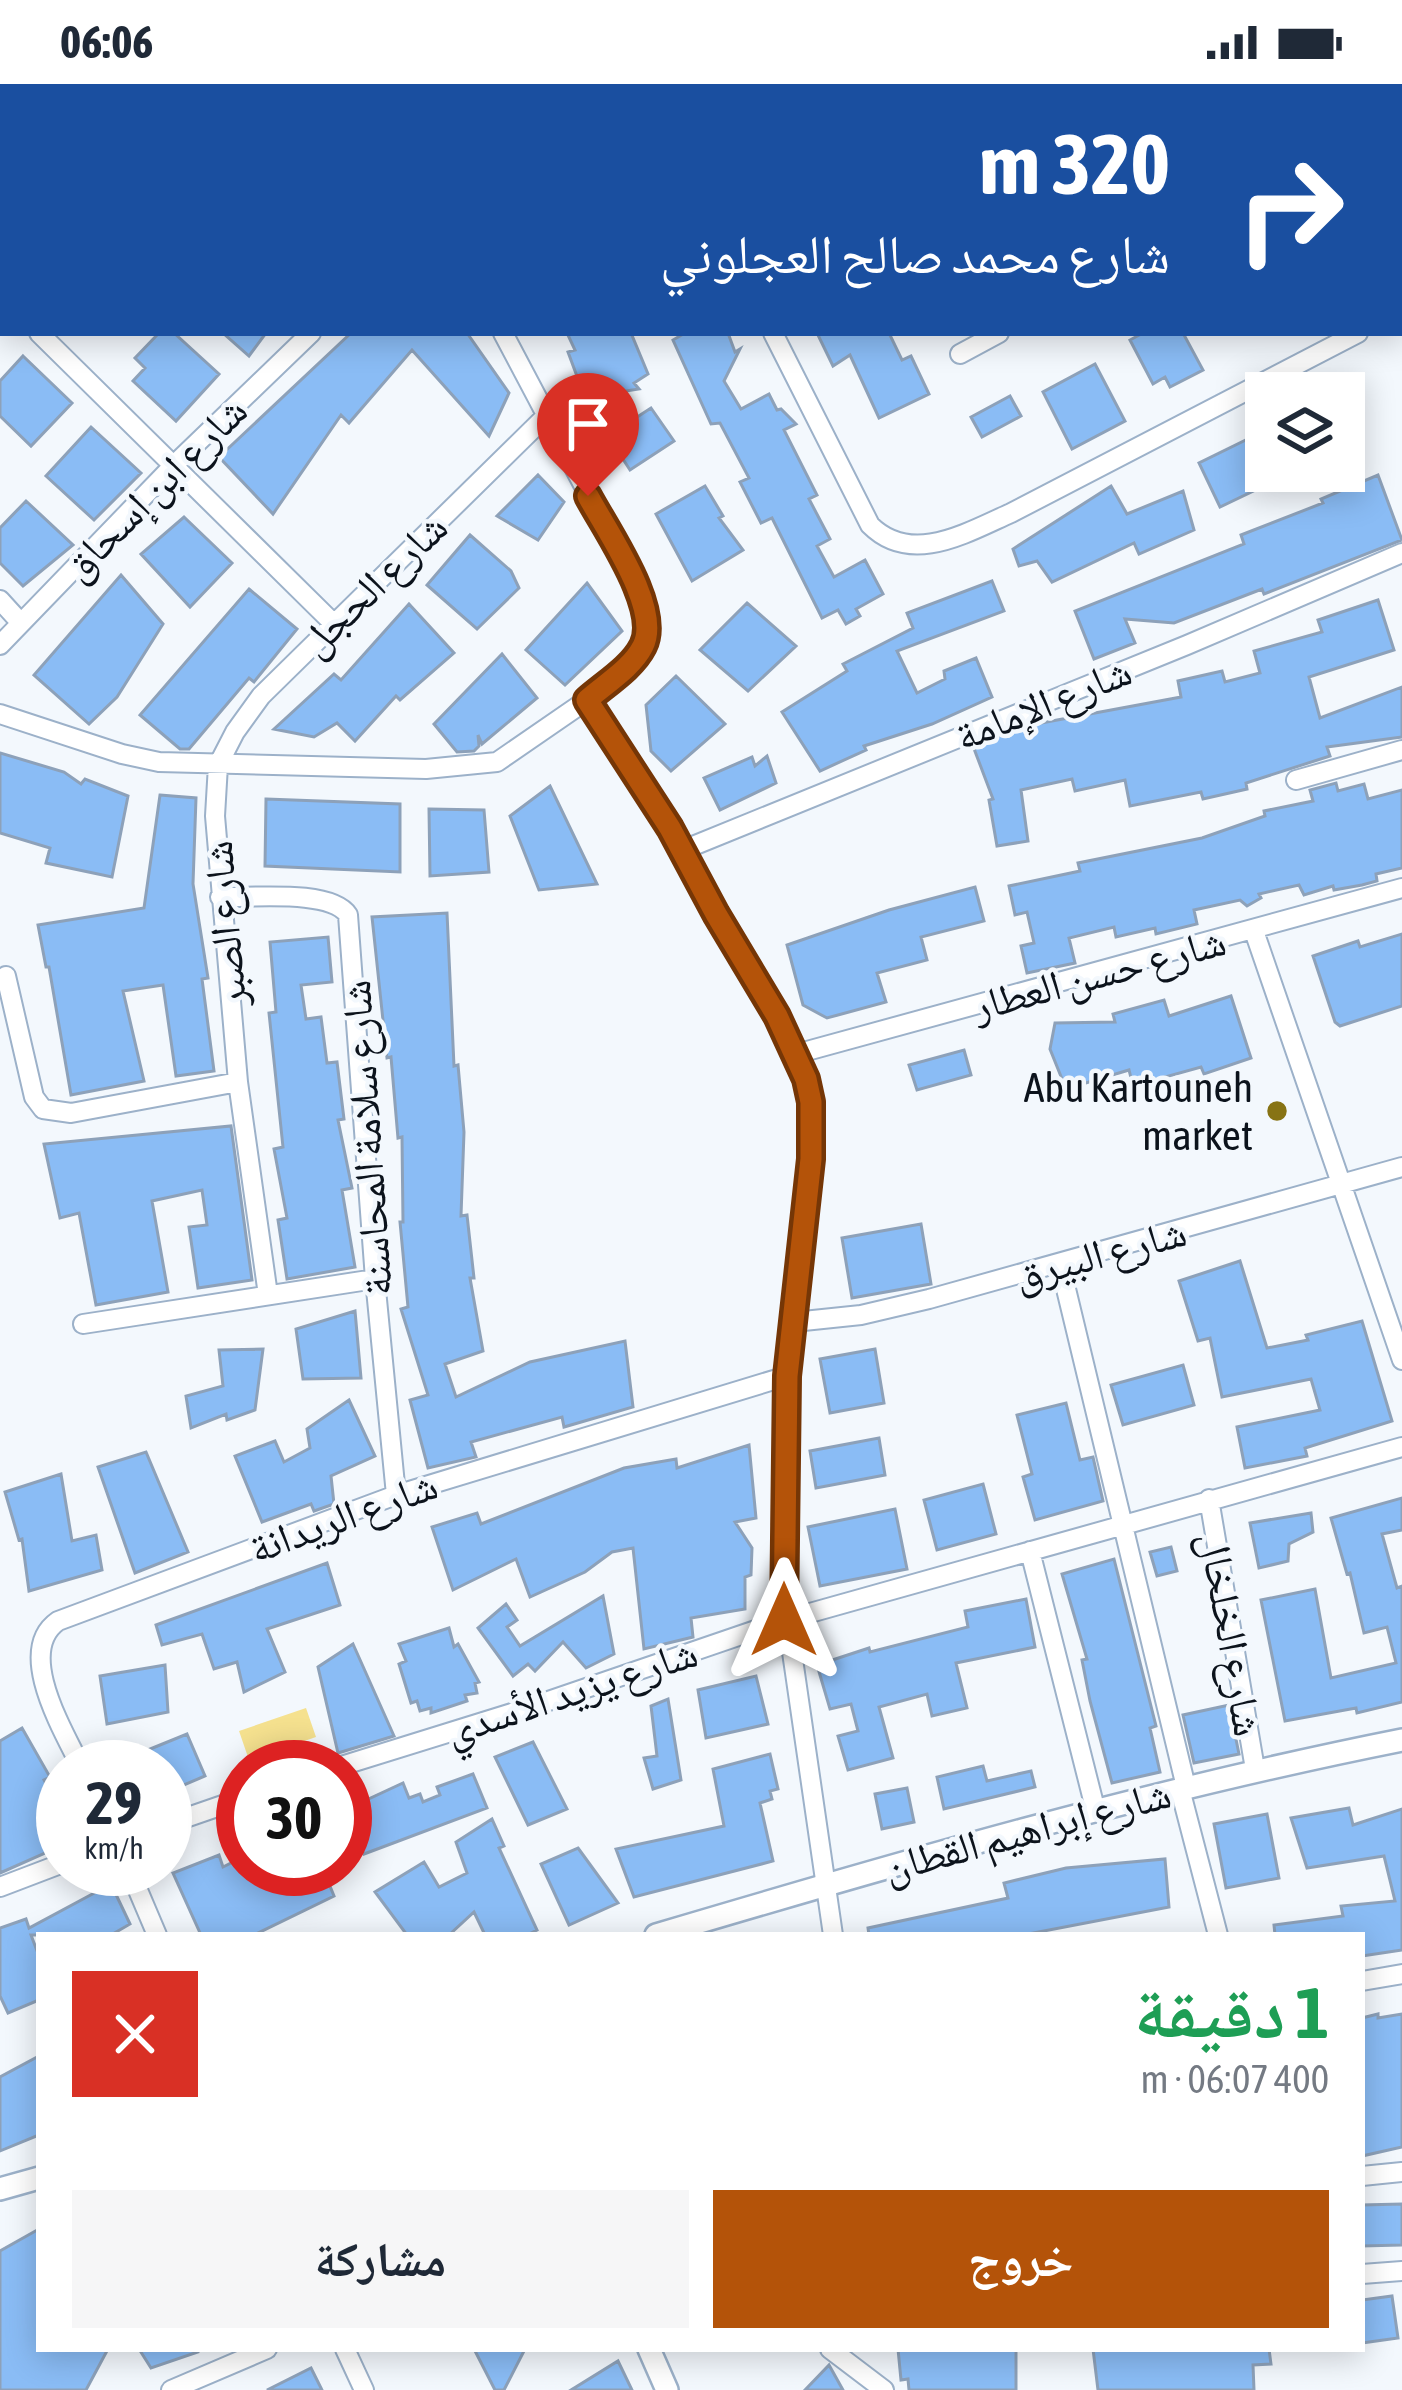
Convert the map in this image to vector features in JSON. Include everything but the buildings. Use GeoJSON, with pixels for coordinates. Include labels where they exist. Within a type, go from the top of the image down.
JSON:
{"type":"FeatureCollection","features":[{"type":"Feature","properties":{"kind":"street"},"geometry":{"type":"LineString","coordinates":[[41,336],[333,623]]}},
{"type":"Feature","properties":{"kind":"street","name":"شارع ابن إسحاق"},"geometry":{"type":"LineString","coordinates":[[0,645],[173,466],[308,336]]}},
{"type":"Feature","properties":{"kind":"street"},"geometry":{"type":"LineString","coordinates":[[0,713],[143,759],[387,769],[484,766],[510,755],[587,700],[643,648],[647,618],[635,583],[504,336]]}},
{"type":"Feature","properties":{"kind":"street"},"geometry":{"type":"LineString","coordinates":[[775,336],[870,525],[895,544],[913,545],[957,537],[1011,513],[1352,336]]}},
{"type":"Feature","properties":{"kind":"street"},"geometry":{"type":"LineString","coordinates":[[960,354],[993,336]]}},
{"type":"Feature","properties":{"kind":"street","name":"شارع الحجل"},"geometry":{"type":"LineString","coordinates":[[218,765],[245,715],[545,417]]}},
{"type":"Feature","properties":{"kind":"street","name":"شارع الإمامة"},"geometry":{"type":"LineString","coordinates":[[682,850],[1402,553]]}},
{"type":"Feature","properties":{"kind":"street"},"geometry":{"type":"LineString","coordinates":[[0,600],[20,622]]}},
{"type":"Feature","properties":{"kind":"street"},"geometry":{"type":"LineString","coordinates":[[587,700],[682,850],[806,1079],[814,1126],[787,1376],[784,1620],[832,1932]]}},
{"type":"Feature","properties":{"kind":"street"},"geometry":{"type":"LineString","coordinates":[[1297,780],[1402,750]]}},
{"type":"Feature","properties":{"kind":"street","name":"شارع الصبر"},"geometry":{"type":"LineString","coordinates":[[218,765],[215,816],[220,897],[238,1082],[268,1295]]}},
{"type":"Feature","properties":{"kind":"street","name":"شارع حسن العطار"},"geometry":{"type":"LineString","coordinates":[[796,1054],[1402,888]]}},
{"type":"Feature","properties":{"kind":"street","name":"شارع سلامة المحاسنة"},"geometry":{"type":"LineString","coordinates":[[220,897],[322,899],[340,904],[348,915],[396,1495]]}},
{"type":"Feature","properties":{"kind":"street"},"geometry":{"type":"LineString","coordinates":[[1254,932],[1402,1360]]}},
{"type":"Feature","properties":{"kind":"street"},"geometry":{"type":"LineString","coordinates":[[6,976],[34,1096],[43,1109],[71,1113],[238,1082]]}},
{"type":"Feature","properties":{"kind":"street","name":"شارع البيرق"},"geometry":{"type":"LineString","coordinates":[[794,1322],[861,1315],[1402,1167]]}},
{"type":"Feature","properties":{"kind":"street"},"geometry":{"type":"LineString","coordinates":[[1060,1264],[1217,1932]]}},
{"type":"Feature","properties":{"kind":"street"},"geometry":{"type":"LineString","coordinates":[[83,1324],[375,1280]]}},
{"type":"Feature","properties":{"kind":"street","name":"شارع الريدانة"},"geometry":{"type":"LineString","coordinates":[[70,1740],[39,1665],[39,1644],[49,1627],[396,1495],[787,1376]]}},
{"type":"Feature","properties":{"kind":"street","name":"شارع يزيد الأسدي"},"geometry":{"type":"LineString","coordinates":[[372,1756],[784,1620],[1402,1447]]}},
{"type":"Feature","properties":{"kind":"street","name":"شارع الخلخال"},"geometry":{"type":"LineString","coordinates":[[1209,1499],[1255,1769]]}},
{"type":"Feature","properties":{"kind":"street"},"geometry":{"type":"LineString","coordinates":[[1030,1551],[1096,1812]]}},
{"type":"Feature","properties":{"kind":"street","name":"شارع إبراهيم القطان"},"geometry":{"type":"LineString","coordinates":[[666,1932],[1255,1769],[1402,1739]]}},
{"type":"Feature","properties":{"kind":"street"},"geometry":{"type":"LineString","coordinates":[[0,1887],[36,1873]]}},
{"type":"Feature","properties":{"kind":"street"},"geometry":{"type":"LineString","coordinates":[[141,1896],[157,1932]]}},
{"type":"Feature","properties":{"kind":"street"},"geometry":{"type":"LineString","coordinates":[[1365,1980],[1402,1974]]}},
{"type":"Feature","properties":{"kind":"street"},"geometry":{"type":"LineString","coordinates":[[5,2186],[36,2166]]}},
{"type":"Feature","properties":{"kind":"street"},"geometry":{"type":"LineString","coordinates":[[1365,2176],[1402,2172]]}},
{"type":"Feature","properties":{"kind":"street"},"geometry":{"type":"LineString","coordinates":[[5,2186],[36,2179]]}},
{"type":"Feature","properties":{"kind":"street"},"geometry":{"type":"LineString","coordinates":[[1365,2274],[1402,2271]]}},
{"type":"Feature","properties":{"kind":"street"},"geometry":{"type":"LineString","coordinates":[[172,2390],[260,2352]]}},
{"type":"Feature","properties":{"kind":"street"},"geometry":{"type":"LineString","coordinates":[[346,2352],[364,2390]]}},
{"type":"Feature","properties":{"kind":"street"},"geometry":{"type":"LineString","coordinates":[[650,2352],[667,2390]]}},
{"type":"Feature","properties":{"kind":"street"},"geometry":{"type":"LineString","coordinates":[[834,2352],[884,2390]]}},
{"type":"Feature","properties":{"kind":"shaded area"},"geometry":{"type":"Polygon","coordinates":[[[306,1708],[316,1737],[242,1740],[239,1731],[306,1708]]]}},
{"type":"Feature","properties":{"kind":"place","name":"Abu Kartouneh market"},"geometry":{"type":"Point","coordinates":[1277,1111]}},
{"type":"Feature","properties":{"kind":"route"},"geometry":{"type":"LineString","coordinates":[[588,496],[644,603],[647,633],[643,648],[587,700],[670,828],[777,1016],[806,1079],[811,1102],[814,1126],[787,1376],[784,1620]]}}]}
